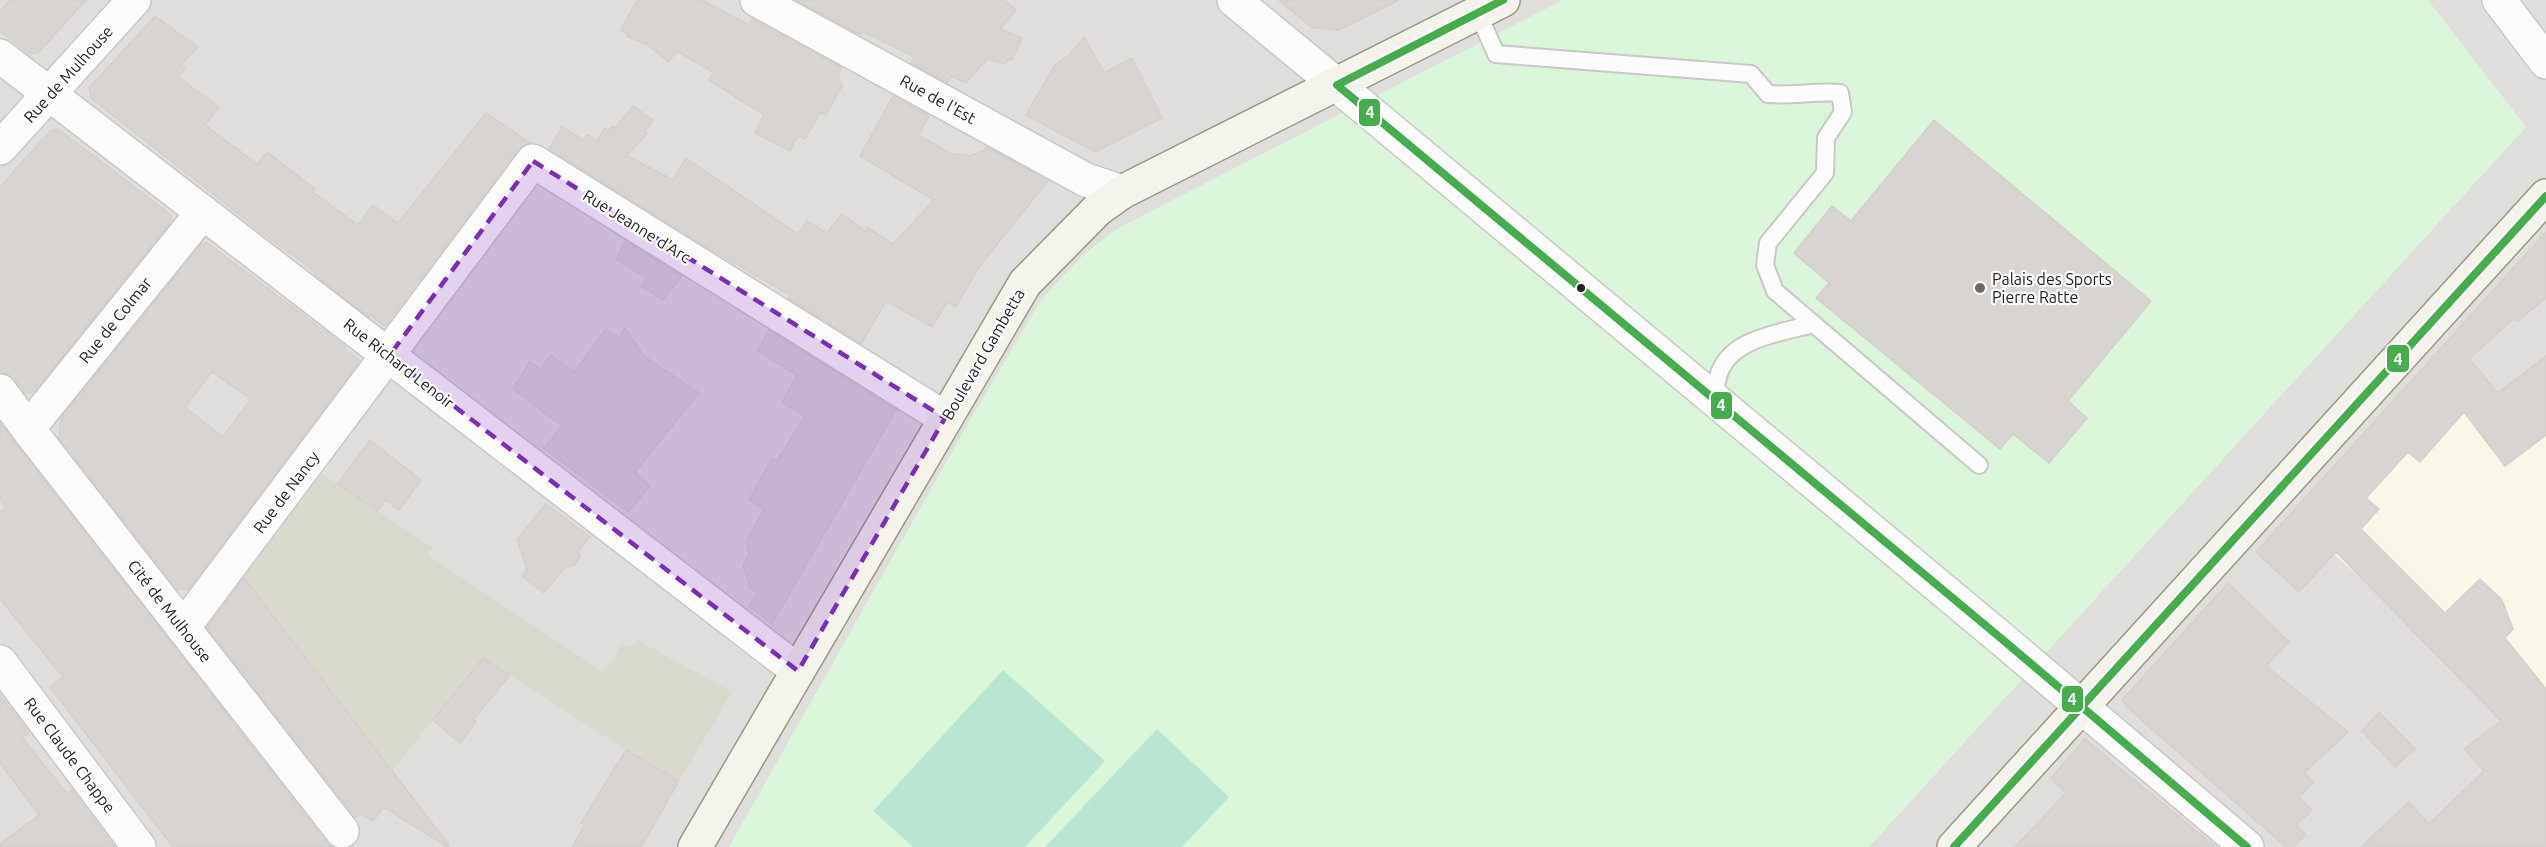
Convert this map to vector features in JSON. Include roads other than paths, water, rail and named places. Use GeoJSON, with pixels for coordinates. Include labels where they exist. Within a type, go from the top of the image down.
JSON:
{"type":"FeatureCollection","features":[{"type":"Feature","properties":{"kind":"main road","name":"Boulevard Gambetta"},"geometry":{"type":"LineString","coordinates":[[695,847],[1025,283],[1098,209],[1122,192],[1491,6]]}},
{"type":"Feature","properties":{"kind":"main road"},"geometry":{"type":"LineString","coordinates":[[1954,847],[2546,196]]}},
{"type":"Feature","properties":{"kind":"street","name":"Rue de Mulhouse"},"geometry":{"type":"LineString","coordinates":[[0,148],[135,0]]}},
{"type":"Feature","properties":{"kind":"street","name":"Rue de l'Est"},"geometry":{"type":"LineString","coordinates":[[757,0],[1086,180],[1122,192]]}},
{"type":"Feature","properties":{"kind":"street"},"geometry":{"type":"LineString","coordinates":[[1234,0],[2003,640],[2247,847]]}},
{"type":"Feature","properties":{"kind":"street"},"geometry":{"type":"LineString","coordinates":[[2499,0],[2546,62]]}},
{"type":"Feature","properties":{"kind":"street","name":"Rue Richard Lenoir"},"geometry":{"type":"LineString","coordinates":[[0,56],[798,672]]}},
{"type":"Feature","properties":{"kind":"street","name":"Rue Jeanne d'Arc"},"geometry":{"type":"LineString","coordinates":[[389,356],[533,161],[945,418]]}},
{"type":"Feature","properties":{"kind":"street","name":"Rue de Colmar"},"geometry":{"type":"LineString","coordinates":[[28,429],[203,212]]}},
{"type":"Feature","properties":{"kind":"street","name":"Rue de Nancy"},"geometry":{"type":"LineString","coordinates":[[183,628],[389,356]]}},
{"type":"Feature","properties":{"kind":"street","name":"Cité de Mulhouse"},"geometry":{"type":"LineString","coordinates":[[0,391],[342,831]]}},
{"type":"Feature","properties":{"kind":"street","name":"Rue Claude Chappe"},"geometry":{"type":"LineString","coordinates":[[0,662],[139,847]]}},
{"type":"Feature","properties":{"kind":"lane"},"geometry":{"type":"LineString","coordinates":[[1491,6],[1496,54],[1751,74],[1768,94],[1793,96],[1823,92],[1840,93],[1843,112],[1826,138],[1825,173],[1768,243],[1765,265],[1775,291],[1979,465]]}},
{"type":"Feature","properties":{"kind":"lane"},"geometry":{"type":"LineString","coordinates":[[1714,400],[1718,375],[1728,358],[1748,343],[1813,324]]}},
{"type":"Feature","properties":{"kind":"place","name":"Palais des Sports Pierre Ratte"},"geometry":{"type":"Point","coordinates":[1980,288]}}]}
